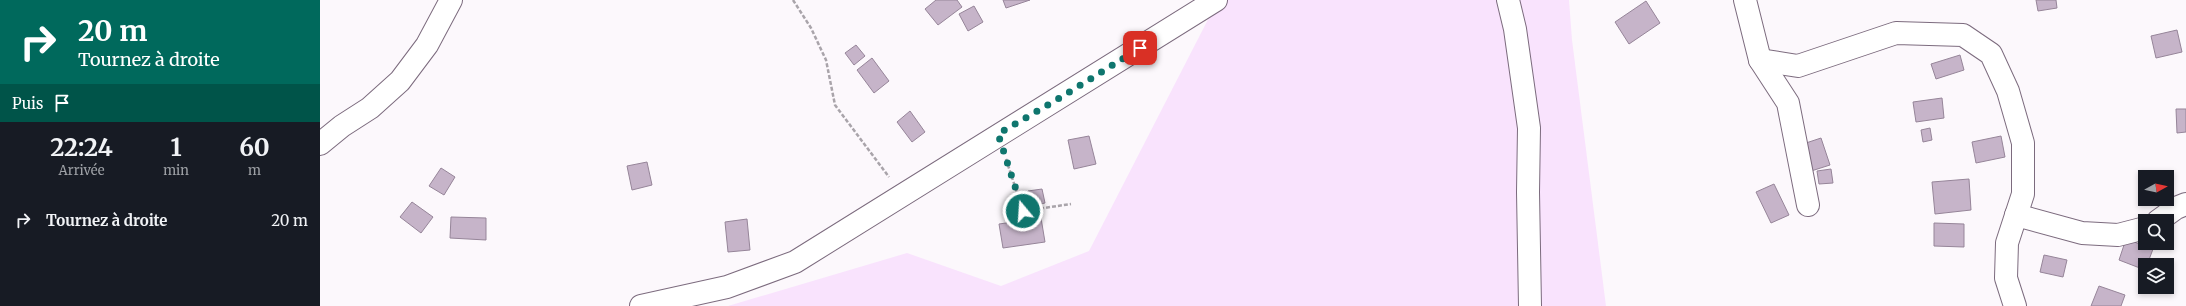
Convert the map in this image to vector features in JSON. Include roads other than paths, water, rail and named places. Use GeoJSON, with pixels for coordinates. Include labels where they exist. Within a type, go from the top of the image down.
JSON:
{"type":"FeatureCollection","features":[{"type":"Feature","properties":{"kind":"street"},"geometry":{"type":"LineString","coordinates":[[320,144],[342,126],[370,108],[400,81],[427,45],[451,0]]}},
{"type":"Feature","properties":{"kind":"street"},"geometry":{"type":"LineString","coordinates":[[641,306],[727,287],[795,262],[998,134],[1063,96],[1216,0]]}},
{"type":"Feature","properties":{"kind":"street"},"geometry":{"type":"LineString","coordinates":[[1508,0],[1515,29],[1530,128],[1528,192],[1530,306]]}},
{"type":"Feature","properties":{"kind":"street"},"geometry":{"type":"LineString","coordinates":[[1745,0],[1760,60],[1788,103],[1808,205]]}},
{"type":"Feature","properties":{"kind":"street"},"geometry":{"type":"LineString","coordinates":[[1760,60],[1798,66],[1896,34],[1963,35],[1991,54],[2008,91],[2022,143],[2023,194],[2007,243],[2006,278],[2015,306]]}},
{"type":"Feature","properties":{"kind":"street"},"geometry":{"type":"LineString","coordinates":[[2168,214],[2176,208],[2186,204]]}},
{"type":"Feature","properties":{"kind":"street"},"geometry":{"type":"LineString","coordinates":[[2016,215],[2082,233],[2118,235],[2138,230]]}}]}
